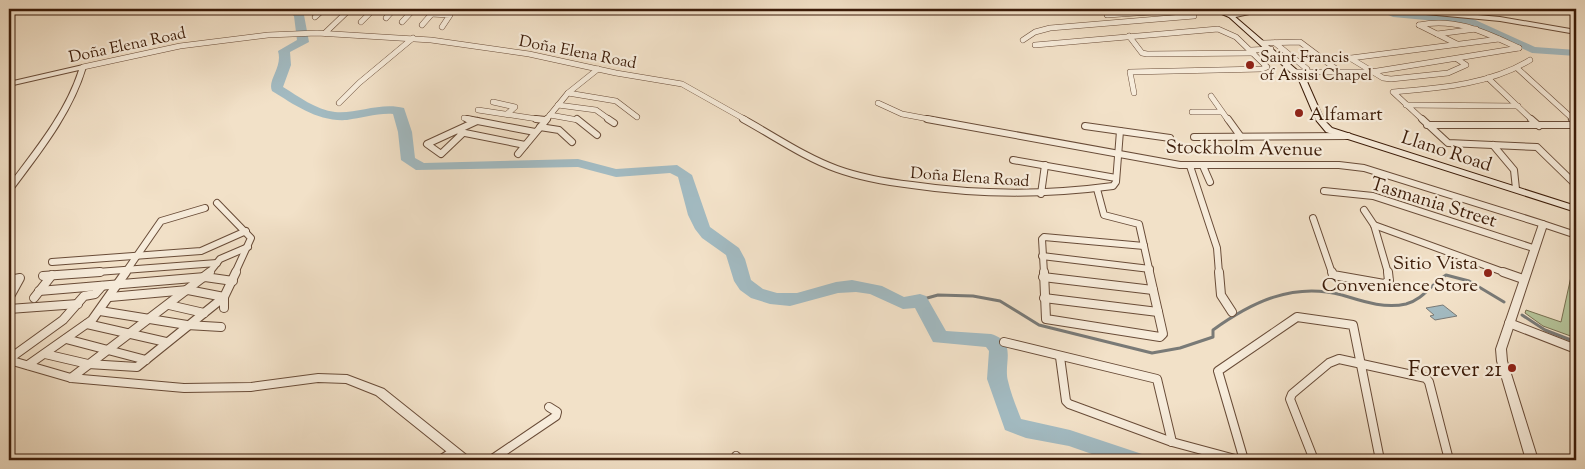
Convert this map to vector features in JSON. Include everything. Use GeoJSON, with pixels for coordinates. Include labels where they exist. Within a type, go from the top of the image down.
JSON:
{"type":"FeatureCollection","features":[{"type":"Feature","properties":{"kind":"main road","name":"Llano Road"},"geometry":{"type":"LineString","coordinates":[[1213,9],[1231,16],[1263,43],[1273,46],[1308,88],[1324,127],[1576,208]]}},
{"type":"Feature","properties":{"kind":"street"},"geometry":{"type":"LineString","coordinates":[[315,17],[324,9]]}},
{"type":"Feature","properties":{"kind":"street"},"geometry":{"type":"LineString","coordinates":[[325,33],[350,9]]}},
{"type":"Feature","properties":{"kind":"street"},"geometry":{"type":"LineString","coordinates":[[361,22],[374,9]]}},
{"type":"Feature","properties":{"kind":"street"},"geometry":{"type":"LineString","coordinates":[[386,18],[394,9]]}},
{"type":"Feature","properties":{"kind":"street"},"geometry":{"type":"LineString","coordinates":[[402,22],[414,9]]}},
{"type":"Feature","properties":{"kind":"street"},"geometry":{"type":"LineString","coordinates":[[422,25],[436,9]]}},
{"type":"Feature","properties":{"kind":"street"},"geometry":{"type":"LineString","coordinates":[[1105,9],[1109,23]]}},
{"type":"Feature","properties":{"kind":"street"},"geometry":{"type":"LineString","coordinates":[[1023,40],[1028,34],[1040,30],[1194,16],[1180,9],[1148,10],[1107,15]]}},
{"type":"Feature","properties":{"kind":"street"},"geometry":{"type":"LineString","coordinates":[[1231,16],[1264,9]]}},
{"type":"Feature","properties":{"kind":"street"},"geometry":{"type":"LineString","coordinates":[[1394,9],[1500,19],[1576,32]]}},
{"type":"Feature","properties":{"kind":"street"},"geometry":{"type":"LineString","coordinates":[[1148,10],[1160,19]]}},
{"type":"Feature","properties":{"kind":"street"},"geometry":{"type":"LineString","coordinates":[[431,14],[450,14],[442,27]]}},
{"type":"Feature","properties":{"kind":"street"},"geometry":{"type":"LineString","coordinates":[[1294,71],[1370,70],[1520,49],[1478,29],[1452,22],[1419,24],[1458,44]]}},
{"type":"Feature","properties":{"kind":"street"},"geometry":{"type":"LineString","coordinates":[[1035,45],[1218,29],[1236,37],[1252,51],[1267,69],[1130,72],[1134,92]]}},
{"type":"Feature","properties":{"kind":"street"},"geometry":{"type":"LineString","coordinates":[[1437,34],[1478,29]]}},
{"type":"Feature","properties":{"kind":"street","name":"Doña Elena Road"},"geometry":{"type":"LineString","coordinates":[[9,84],[202,42],[292,33],[413,38],[529,54],[689,86],[815,159],[858,177],[892,184],[975,192],[1041,194],[1113,186],[1116,178]]}},
{"type":"Feature","properties":{"kind":"street"},"geometry":{"type":"LineString","coordinates":[[1129,36],[1142,53],[1147,54],[1252,51],[1273,46],[1302,43],[1336,69]]}},
{"type":"Feature","properties":{"kind":"street"},"geometry":{"type":"LineString","coordinates":[[339,103],[359,83],[413,38]]}},
{"type":"Feature","properties":{"kind":"street"},"geometry":{"type":"LineString","coordinates":[[1456,58],[1466,66],[1438,75],[1387,79],[1350,59],[1499,39]]}},
{"type":"Feature","properties":{"kind":"street"},"geometry":{"type":"LineString","coordinates":[[1273,46],[1307,69]]}},
{"type":"Feature","properties":{"kind":"street"},"geometry":{"type":"LineString","coordinates":[[1530,60],[1517,68],[1454,87],[1393,92],[1448,143],[1540,148],[1576,185]]}},
{"type":"Feature","properties":{"kind":"street"},"geometry":{"type":"LineString","coordinates":[[9,189],[56,128],[77,87],[83,67]]}},
{"type":"Feature","properties":{"kind":"street"},"geometry":{"type":"LineString","coordinates":[[1517,68],[1576,123]]}},
{"type":"Feature","properties":{"kind":"street"},"geometry":{"type":"LineString","coordinates":[[518,154],[568,93],[598,69]]}},
{"type":"Feature","properties":{"kind":"street"},"geometry":{"type":"LineString","coordinates":[[1294,71],[1307,69],[1370,70]]}},
{"type":"Feature","properties":{"kind":"street"},"geometry":{"type":"LineString","coordinates":[[1488,78],[1539,126]]}},
{"type":"Feature","properties":{"kind":"street"},"geometry":{"type":"LineString","coordinates":[[568,93],[616,101],[637,117]]}},
{"type":"Feature","properties":{"kind":"street"},"geometry":{"type":"LineString","coordinates":[[1211,96],[1241,137]]}},
{"type":"Feature","properties":{"kind":"street"},"geometry":{"type":"LineString","coordinates":[[493,102],[515,107],[507,114]]}},
{"type":"Feature","properties":{"kind":"street","name":"Stockholm Avenue"},"geometry":{"type":"LineString","coordinates":[[878,103],[902,114],[1190,166],[1339,165],[1364,168],[1576,235]]}},
{"type":"Feature","properties":{"kind":"street"},"geometry":{"type":"LineString","coordinates":[[558,105],[596,110],[614,123]]}},
{"type":"Feature","properties":{"kind":"street"},"geometry":{"type":"LineString","coordinates":[[1406,105],[1518,106]]}},
{"type":"Feature","properties":{"kind":"street"},"geometry":{"type":"LineString","coordinates":[[478,110],[507,114],[576,118],[597,135]]}},
{"type":"Feature","properties":{"kind":"street"},"geometry":{"type":"LineString","coordinates":[[1192,112],[1222,112]]}},
{"type":"Feature","properties":{"kind":"street"},"geometry":{"type":"LineString","coordinates":[[464,118],[535,132]]}},
{"type":"Feature","properties":{"kind":"street"},"geometry":{"type":"LineString","coordinates":[[463,133],[441,154],[427,144],[477,120]]}},
{"type":"Feature","properties":{"kind":"street"},"geometry":{"type":"LineString","coordinates":[[1427,125],[1539,126],[1576,123]]}},
{"type":"Feature","properties":{"kind":"street"},"geometry":{"type":"LineString","coordinates":[[1085,126],[1170,138]]}},
{"type":"Feature","properties":{"kind":"street"},"geometry":{"type":"LineString","coordinates":[[540,127],[559,130],[572,142]]}},
{"type":"Feature","properties":{"kind":"street"},"geometry":{"type":"LineString","coordinates":[[454,130],[525,145]]}},
{"type":"Feature","properties":{"kind":"street"},"geometry":{"type":"LineString","coordinates":[[1013,160],[1116,178],[1120,131]]}},
{"type":"Feature","properties":{"kind":"street"},"geometry":{"type":"LineString","coordinates":[[1194,137],[1351,136]]}},
{"type":"Feature","properties":{"kind":"street"},"geometry":{"type":"LineString","coordinates":[[1492,145],[1514,168],[1517,175],[1516,189]]}},
{"type":"Feature","properties":{"kind":"street"},"geometry":{"type":"LineString","coordinates":[[1041,194],[1045,165]]}},
{"type":"Feature","properties":{"kind":"street"},"geometry":{"type":"LineString","coordinates":[[1190,166],[1218,248],[1221,295],[1232,312]]}},
{"type":"Feature","properties":{"kind":"street"},"geometry":{"type":"LineString","coordinates":[[1203,166],[1210,182]]}},
{"type":"Feature","properties":{"kind":"street"},"geometry":{"type":"LineString","coordinates":[[1097,189],[1104,216],[1139,224],[1150,269],[1163,334],[1160,337],[1048,321],[1044,298],[1042,239],[1047,236],[1144,246]]}},
{"type":"Feature","properties":{"kind":"street","name":"Tasmania Street"},"geometry":{"type":"LineString","coordinates":[[1324,191],[1373,196],[1533,248]]}},
{"type":"Feature","properties":{"kind":"street"},"geometry":{"type":"LineString","coordinates":[[45,354],[88,364],[135,367],[224,297],[233,281],[251,238],[246,230],[217,203]]}},
{"type":"Feature","properties":{"kind":"street"},"geometry":{"type":"LineString","coordinates":[[28,365],[87,324],[100,311],[161,221],[206,208]]}},
{"type":"Feature","properties":{"kind":"street"},"geometry":{"type":"LineString","coordinates":[[1313,218],[1330,272],[1340,278],[1384,284],[1389,281],[1374,226],[1364,210]]}},
{"type":"Feature","properties":{"kind":"street"},"geometry":{"type":"LineString","coordinates":[[1532,460],[1501,355],[1523,279],[1542,224]]}},
{"type":"Feature","properties":{"kind":"street"},"geometry":{"type":"LineString","coordinates":[[1374,226],[1523,279]]}},
{"type":"Feature","properties":{"kind":"street"},"geometry":{"type":"LineString","coordinates":[[52,262],[200,251],[246,230]]}},
{"type":"Feature","properties":{"kind":"street"},"geometry":{"type":"LineString","coordinates":[[71,378],[205,277],[217,263],[248,247]]}},
{"type":"Feature","properties":{"kind":"street"},"geometry":{"type":"LineString","coordinates":[[1042,256],[1150,269]]}},
{"type":"Feature","properties":{"kind":"street"},"geometry":{"type":"LineString","coordinates":[[43,276],[217,263]]}},
{"type":"Feature","properties":{"kind":"street"},"geometry":{"type":"LineString","coordinates":[[34,298],[52,275]]}},
{"type":"Feature","properties":{"kind":"street"},"geometry":{"type":"LineString","coordinates":[[39,291],[205,277],[233,281]]}},
{"type":"Feature","properties":{"kind":"street"},"geometry":{"type":"LineString","coordinates":[[1044,277],[1153,290]]}},
{"type":"Feature","properties":{"kind":"street"},"geometry":{"type":"LineString","coordinates":[[9,280],[24,278],[9,297]]}},
{"type":"Feature","properties":{"kind":"street"},"geometry":{"type":"LineString","coordinates":[[9,359],[63,320],[84,296],[96,294],[102,286]]}},
{"type":"Feature","properties":{"kind":"street"},"geometry":{"type":"LineString","coordinates":[[110,297],[188,290],[224,297]]}},
{"type":"Feature","properties":{"kind":"street"},"geometry":{"type":"LineString","coordinates":[[224,297],[224,308]]}},
{"type":"Feature","properties":{"kind":"street"},"geometry":{"type":"LineString","coordinates":[[1044,298],[1158,312]]}},
{"type":"Feature","properties":{"kind":"street"},"geometry":{"type":"LineString","coordinates":[[9,309],[78,304]]}},
{"type":"Feature","properties":{"kind":"street"},"geometry":{"type":"LineString","coordinates":[[169,305],[204,313]]}},
{"type":"Feature","properties":{"kind":"street"},"geometry":{"type":"LineString","coordinates":[[100,311],[187,325],[222,327]]}},
{"type":"Feature","properties":{"kind":"street"},"geometry":{"type":"LineString","coordinates":[[1244,460],[1218,371],[1297,317],[1353,325],[1380,460]]}},
{"type":"Feature","properties":{"kind":"street"},"geometry":{"type":"LineString","coordinates":[[87,324],[166,342]]}},
{"type":"Feature","properties":{"kind":"street"},"geometry":{"type":"LineString","coordinates":[[1509,324],[1576,349]]}},
{"type":"Feature","properties":{"kind":"street"},"geometry":{"type":"LineString","coordinates":[[66,339],[146,360]]}},
{"type":"Feature","properties":{"kind":"street"},"geometry":{"type":"LineString","coordinates":[[1004,342],[1158,380],[1172,442]]}},
{"type":"Feature","properties":{"kind":"street"},"geometry":{"type":"LineString","coordinates":[[1060,357],[1066,401],[1069,404],[1172,442],[1238,460]]}},
{"type":"Feature","properties":{"kind":"street"},"geometry":{"type":"LineString","coordinates":[[9,359],[71,378],[184,388],[251,387],[318,378],[347,379],[380,392],[465,460]]}},
{"type":"Feature","properties":{"kind":"street"},"geometry":{"type":"LineString","coordinates":[[1314,460],[1290,399],[1292,394],[1333,360],[1362,363],[1421,376],[1429,382],[1449,460]]}},
{"type":"Feature","properties":{"kind":"street"},"geometry":{"type":"LineString","coordinates":[[491,460],[556,416],[557,412],[549,407]]}},
{"type":"Feature","properties":{"kind":"street"},"geometry":{"type":"LineString","coordinates":[[440,460],[454,451]]}},
{"type":"Feature","properties":{"kind":"green space"},"geometry":{"type":"Polygon","coordinates":[[[1576,254],[1576,338],[1543,326],[1525,313],[1526,310],[1561,322],[1576,254]]]}},
{"type":"Feature","properties":{"kind":"water"},"geometry":{"type":"Polygon","coordinates":[[[1443,305],[1457,316],[1435,320],[1430,316],[1434,315],[1426,308],[1443,305]]]}},
{"type":"Feature","properties":{"kind":"waterway"},"geometry":{"type":"LineString","coordinates":[[291,9],[299,15],[303,42],[284,51],[286,61],[276,88],[308,107],[334,116],[385,110],[399,111],[405,132],[408,160],[421,167],[578,163],[616,173],[672,168],[685,175],[696,215],[703,229],[708,235],[733,252],[743,281],[746,286],[757,294],[770,298],[790,300],[805,298],[836,287],[856,286],[876,290],[903,303],[920,300],[940,337],[991,341],[999,350],[997,379],[1012,424],[1026,430],[1070,438],[1134,460]]}},
{"type":"Feature","properties":{"kind":"waterway"},"geometry":{"type":"LineString","coordinates":[[1379,9],[1393,14],[1471,21],[1532,50],[1553,53],[1576,53]]}},
{"type":"Feature","properties":{"kind":"waterway"},"geometry":{"type":"LineString","coordinates":[[920,300],[938,295],[973,296],[1000,301],[1039,325],[1152,353],[1180,348],[1213,337],[1213,330],[1243,311],[1258,303],[1290,293],[1324,292],[1373,304],[1390,306],[1406,304],[1418,299],[1446,275],[1469,281],[1504,302]]}},
{"type":"Feature","properties":{"kind":"waterway"},"geometry":{"type":"LineString","coordinates":[[1522,315],[1545,330],[1576,342]]}},
{"type":"Feature","properties":{"kind":"place","name":"Saint Francis of Assisi Chapel"},"geometry":{"type":"Point","coordinates":[1250,65]}},
{"type":"Feature","properties":{"kind":"place","name":"Alfamart"},"geometry":{"type":"Point","coordinates":[1299,113]}},
{"type":"Feature","properties":{"kind":"place","name":"Sitio Vista Convenience Store"},"geometry":{"type":"Point","coordinates":[1488,273]}},
{"type":"Feature","properties":{"kind":"place","name":"Forever 21"},"geometry":{"type":"Point","coordinates":[1512,368]}}]}
